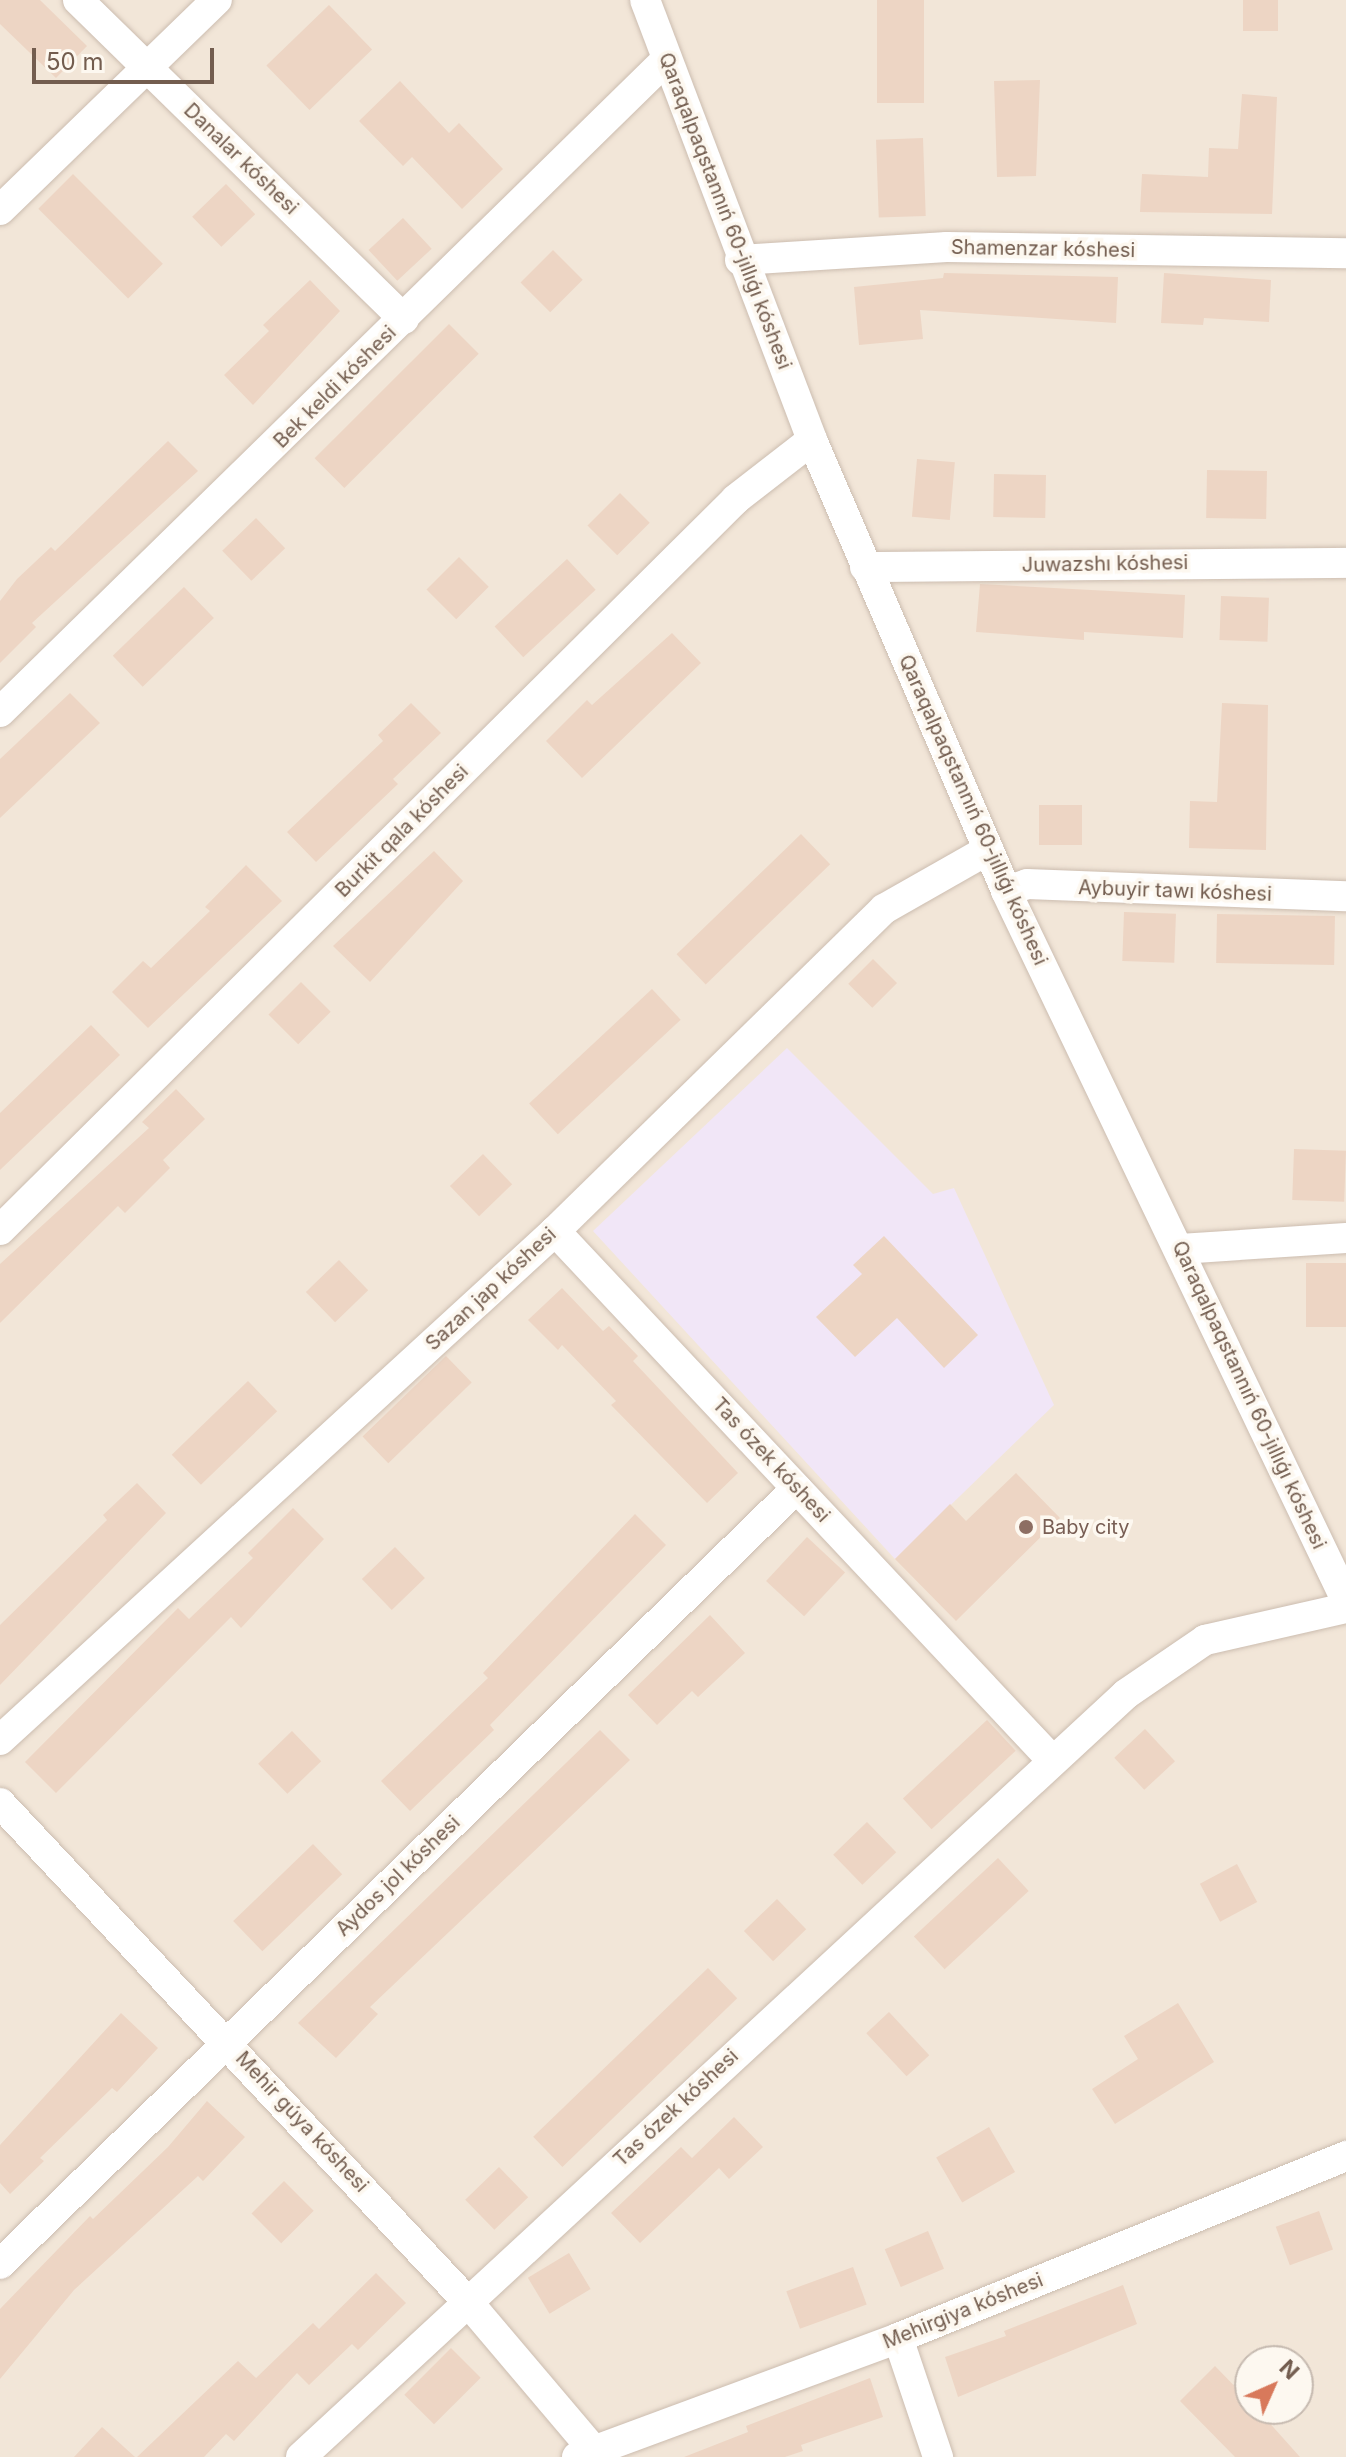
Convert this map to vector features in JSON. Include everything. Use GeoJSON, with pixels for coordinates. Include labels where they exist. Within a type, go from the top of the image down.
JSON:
{"type":"FeatureCollection","features":[{"type":"Feature","properties":{"kind":"street","name":"Danalar kóshesi"},"geometry":{"type":"LineString","coordinates":[[78,0],[404,319]]}},
{"type":"Feature","properties":{"kind":"street"},"geometry":{"type":"LineString","coordinates":[[0,210],[217,0]]}},
{"type":"Feature","properties":{"kind":"street","name":"Qaraqalpaqstannıń 60-jıllıǵı kóshesi"},"geometry":{"type":"LineString","coordinates":[[645,0],[740,260],[812,440],[988,850],[1346,1600]]}},
{"type":"Feature","properties":{"kind":"street","name":"Bek keldi kóshesi"},"geometry":{"type":"LineString","coordinates":[[0,712],[667,59]]}},
{"type":"Feature","properties":{"kind":"street","name":"Shamenzar kóshesi"},"geometry":{"type":"LineString","coordinates":[[740,260],[947,247],[1346,253]]}},
{"type":"Feature","properties":{"kind":"street","name":"Burkit qala kóshesi"},"geometry":{"type":"LineString","coordinates":[[0,1230],[736,499],[812,440]]}},
{"type":"Feature","properties":{"kind":"street","name":"Juwazshı kóshesi"},"geometry":{"type":"LineString","coordinates":[[865,567],[1346,563]]}},
{"type":"Feature","properties":{"kind":"street","name":"Sazan jap kóshesi"},"geometry":{"type":"LineString","coordinates":[[0,1740],[555,1231],[884,909],[988,850]]}},
{"type":"Feature","properties":{"kind":"street","name":"Aybuyir tawı kóshesi"},"geometry":{"type":"LineString","coordinates":[[1006,891],[1027,884],[1346,896]]}},
{"type":"Feature","properties":{"kind":"street","name":"Tas ózek kóshesi"},"geometry":{"type":"LineString","coordinates":[[555,1231],[1052,1760]]}},
{"type":"Feature","properties":{"kind":"street"},"geometry":{"type":"LineString","coordinates":[[1180,1249],[1346,1238]]}},
{"type":"Feature","properties":{"kind":"street","name":"Aydos jol kóshesi"},"geometry":{"type":"LineString","coordinates":[[0,2264],[797,1488]]}},
{"type":"Feature","properties":{"kind":"street","name":"Tas ózek kóshesi"},"geometry":{"type":"LineString","coordinates":[[301,2457],[1126,1694],[1205,1640],[1346,1608]]}},
{"type":"Feature","properties":{"kind":"street","name":"Mehir gúyа kóshesi"},"geometry":{"type":"LineString","coordinates":[[0,1803],[228,2042],[467,2301],[585,2454]]}},
{"type":"Feature","properties":{"kind":"street","name":"Mehirgiya kóshesi"},"geometry":{"type":"LineString","coordinates":[[585,2454],[644,2445],[1346,2156]]}},
{"type":"Feature","properties":{"kind":"street"},"geometry":{"type":"LineString","coordinates":[[898,2338],[938,2457]]}},
{"type":"Feature","properties":{"kind":"shaded area"},"geometry":{"type":"Polygon","coordinates":[[[0,0],[1346,0],[1346,2457],[0,2457],[0,0]]]}},
{"type":"Feature","properties":{"kind":"shaded area"},"geometry":{"type":"Polygon","coordinates":[[[787,1048],[933,1194],[954,1188],[1054,1405],[895,1559],[593,1231],[787,1048]]]}},
{"type":"Feature","properties":{"kind":"building"},"geometry":{"type":"Polygon","coordinates":[[[0,0],[40,0],[87,46],[56,78],[0,24],[0,0]]]}},
{"type":"Feature","properties":{"kind":"building"},"geometry":{"type":"Polygon","coordinates":[[[877,0],[924,0],[924,103],[877,103],[877,0]]]}},
{"type":"Feature","properties":{"kind":"building"},"geometry":{"type":"Polygon","coordinates":[[[1243,0],[1278,0],[1278,31],[1243,31],[1243,0]]]}},
{"type":"Feature","properties":{"kind":"building"},"geometry":{"type":"Polygon","coordinates":[[[329,5],[372,50],[309,110],[266,65],[329,5]]]}},
{"type":"Feature","properties":{"kind":"building"},"geometry":{"type":"Polygon","coordinates":[[[1040,80],[1036,176],[997,177],[994,81],[1040,80]]]}},
{"type":"Feature","properties":{"kind":"building"},"geometry":{"type":"Polygon","coordinates":[[[400,81],[449,133],[459,123],[503,169],[462,209],[412,157],[403,166],[359,121],[400,81]]]}},
{"type":"Feature","properties":{"kind":"building"},"geometry":{"type":"Polygon","coordinates":[[[1242,94],[1277,97],[1272,214],[1140,212],[1142,174],[1208,177],[1209,148],[1238,149],[1242,94]]]}},
{"type":"Feature","properties":{"kind":"building"},"geometry":{"type":"Polygon","coordinates":[[[923,138],[926,216],[879,218],[876,140],[923,138]]]}},
{"type":"Feature","properties":{"kind":"building"},"geometry":{"type":"Polygon","coordinates":[[[73,174],[163,264],[128,298],[38,209],[73,174]]]}},
{"type":"Feature","properties":{"kind":"building"},"geometry":{"type":"Polygon","coordinates":[[[226,184],[255,214],[221,247],[192,217],[226,184]]]}},
{"type":"Feature","properties":{"kind":"building"},"geometry":{"type":"Polygon","coordinates":[[[403,218],[432,249],[397,281],[369,250],[403,218]]]}},
{"type":"Feature","properties":{"kind":"building"},"geometry":{"type":"Polygon","coordinates":[[[553,250],[583,280],[550,312],[520,283],[553,250]]]}},
{"type":"Feature","properties":{"kind":"building"},"geometry":{"type":"Polygon","coordinates":[[[944,273],[1118,277],[1116,323],[920,310],[923,339],[859,345],[854,287],[943,278],[944,273]]]}},
{"type":"Feature","properties":{"kind":"building"},"geometry":{"type":"Polygon","coordinates":[[[1164,273],[1271,280],[1269,322],[1204,318],[1203,325],[1161,323],[1164,273]]]}},
{"type":"Feature","properties":{"kind":"building"},"geometry":{"type":"Polygon","coordinates":[[[310,280],[340,311],[253,405],[224,375],[269,331],[263,325],[310,280]]]}},
{"type":"Feature","properties":{"kind":"building"},"geometry":{"type":"Polygon","coordinates":[[[449,324],[479,354],[344,488],[315,458],[449,324]]]}},
{"type":"Feature","properties":{"kind":"building"},"geometry":{"type":"Polygon","coordinates":[[[168,441],[198,471],[32,623],[36,627],[0,663],[0,601],[17,579],[51,547],[55,551],[168,441]]]}},
{"type":"Feature","properties":{"kind":"building"},"geometry":{"type":"Polygon","coordinates":[[[917,459],[955,462],[950,520],[912,517],[917,459]]]}},
{"type":"Feature","properties":{"kind":"building"},"geometry":{"type":"Polygon","coordinates":[[[1207,470],[1267,471],[1266,519],[1206,518],[1207,470]]]}},
{"type":"Feature","properties":{"kind":"building"},"geometry":{"type":"Polygon","coordinates":[[[994,474],[1046,475],[1045,518],[993,517],[994,474]]]}},
{"type":"Feature","properties":{"kind":"building"},"geometry":{"type":"Polygon","coordinates":[[[620,493],[650,523],[617,555],[587,526],[620,493]]]}},
{"type":"Feature","properties":{"kind":"building"},"geometry":{"type":"Polygon","coordinates":[[[256,518],[285,548],[251,581],[222,551],[256,518]]]}},
{"type":"Feature","properties":{"kind":"building"},"geometry":{"type":"Polygon","coordinates":[[[459,557],[489,587],[456,619],[426,590],[459,557]]]}},
{"type":"Feature","properties":{"kind":"building"},"geometry":{"type":"Polygon","coordinates":[[[567,559],[596,590],[523,657],[495,627],[567,559]]]}},
{"type":"Feature","properties":{"kind":"building"},"geometry":{"type":"Polygon","coordinates":[[[980,584],[1185,595],[1183,638],[1084,632],[1084,640],[976,632],[980,584]]]}},
{"type":"Feature","properties":{"kind":"building"},"geometry":{"type":"Polygon","coordinates":[[[184,587],[214,618],[143,687],[113,656],[184,587]]]}},
{"type":"Feature","properties":{"kind":"building"},"geometry":{"type":"Polygon","coordinates":[[[1221,596],[1269,598],[1267,642],[1219,640],[1221,596]]]}},
{"type":"Feature","properties":{"kind":"building"},"geometry":{"type":"Polygon","coordinates":[[[672,633],[701,663],[582,778],[546,741],[587,700],[592,705],[672,633]]]}},
{"type":"Feature","properties":{"kind":"building"},"geometry":{"type":"Polygon","coordinates":[[[70,693],[100,723],[0,818],[0,759],[70,693]]]}},
{"type":"Feature","properties":{"kind":"building"},"geometry":{"type":"Polygon","coordinates":[[[411,703],[441,733],[393,779],[398,784],[316,862],[287,832],[383,741],[378,735],[411,703]]]}},
{"type":"Feature","properties":{"kind":"building"},"geometry":{"type":"Polygon","coordinates":[[[1222,703],[1268,705],[1266,850],[1189,848],[1190,801],[1217,802],[1222,703]]]}},
{"type":"Feature","properties":{"kind":"building"},"geometry":{"type":"Polygon","coordinates":[[[1039,805],[1082,805],[1082,845],[1039,845],[1039,805]]]}},
{"type":"Feature","properties":{"kind":"building"},"geometry":{"type":"Polygon","coordinates":[[[801,834],[830,864],[706,984],[677,954],[801,834]]]}},
{"type":"Feature","properties":{"kind":"building"},"geometry":{"type":"Polygon","coordinates":[[[434,851],[463,881],[370,982],[333,946],[434,851]]]}},
{"type":"Feature","properties":{"kind":"building"},"geometry":{"type":"Polygon","coordinates":[[[246,865],[282,901],[148,1028],[112,992],[143,961],[151,968],[210,911],[205,907],[246,865]]]}},
{"type":"Feature","properties":{"kind":"building"},"geometry":{"type":"Polygon","coordinates":[[[1124,912],[1176,914],[1174,963],[1122,961],[1124,912]]]}},
{"type":"Feature","properties":{"kind":"building"},"geometry":{"type":"Polygon","coordinates":[[[1217,914],[1335,916],[1334,965],[1216,963],[1217,914]]]}},
{"type":"Feature","properties":{"kind":"building"},"geometry":{"type":"Polygon","coordinates":[[[873,959],[897,983],[872,1008],[848,984],[873,959]]]}},
{"type":"Feature","properties":{"kind":"building"},"geometry":{"type":"Polygon","coordinates":[[[301,982],[331,1012],[298,1044],[268,1015],[301,982]]]}},
{"type":"Feature","properties":{"kind":"building"},"geometry":{"type":"Polygon","coordinates":[[[652,989],[681,1020],[558,1134],[529,1104],[652,989]]]}},
{"type":"Feature","properties":{"kind":"building"},"geometry":{"type":"Polygon","coordinates":[[[91,1025],[120,1055],[0,1170],[0,1113],[91,1025]]]}},
{"type":"Feature","properties":{"kind":"building"},"geometry":{"type":"Polygon","coordinates":[[[176,1089],[205,1119],[163,1160],[170,1168],[125,1213],[118,1206],[0,1323],[0,1264],[149,1128],[142,1122],[176,1089]]]}},
{"type":"Feature","properties":{"kind":"building"},"geometry":{"type":"Polygon","coordinates":[[[1294,1149],[1346,1151],[1344,1202],[1292,1200],[1294,1149]]]}},
{"type":"Feature","properties":{"kind":"building"},"geometry":{"type":"Polygon","coordinates":[[[483,1154],[512,1184],[479,1216],[450,1186],[483,1154]]]}},
{"type":"Feature","properties":{"kind":"building"},"geometry":{"type":"Polygon","coordinates":[[[884,1236],[978,1335],[944,1368],[897,1318],[855,1357],[816,1317],[862,1274],[853,1265],[884,1236]]]}},
{"type":"Feature","properties":{"kind":"building"},"geometry":{"type":"Polygon","coordinates":[[[339,1260],[368,1290],[335,1322],[306,1292],[339,1260]]]}},
{"type":"Feature","properties":{"kind":"building"},"geometry":{"type":"Polygon","coordinates":[[[1306,1263],[1346,1263],[1346,1327],[1306,1327],[1306,1263]]]}},
{"type":"Feature","properties":{"kind":"building"},"geometry":{"type":"Polygon","coordinates":[[[562,1288],[603,1331],[609,1326],[638,1356],[633,1361],[738,1473],[707,1503],[611,1405],[616,1401],[562,1345],[558,1350],[528,1320],[562,1288]]]}},
{"type":"Feature","properties":{"kind":"building"},"geometry":{"type":"Polygon","coordinates":[[[446,1356],[472,1383],[388,1463],[363,1437],[446,1356]]]}},
{"type":"Feature","properties":{"kind":"building"},"geometry":{"type":"Polygon","coordinates":[[[248,1381],[277,1411],[201,1485],[172,1455],[248,1381]]]}},
{"type":"Feature","properties":{"kind":"building"},"geometry":{"type":"Polygon","coordinates":[[[1016,1473],[1060,1518],[956,1621],[895,1559],[950,1504],[966,1521],[1016,1473]]]}},
{"type":"Feature","properties":{"kind":"building"},"geometry":{"type":"Polygon","coordinates":[[[137,1483],[166,1513],[0,1685],[0,1625],[107,1520],[103,1515],[137,1483]]]}},
{"type":"Feature","properties":{"kind":"building"},"geometry":{"type":"Polygon","coordinates":[[[293,1508],[324,1539],[241,1628],[231,1617],[56,1793],[25,1762],[178,1608],[189,1619],[253,1558],[248,1553],[293,1508]]]}},
{"type":"Feature","properties":{"kind":"building"},"geometry":{"type":"Polygon","coordinates":[[[635,1514],[666,1545],[490,1725],[494,1730],[410,1811],[381,1781],[488,1678],[483,1673],[635,1514]]]}},
{"type":"Feature","properties":{"kind":"building"},"geometry":{"type":"Polygon","coordinates":[[[807,1537],[845,1572],[804,1616],[766,1581],[807,1537]]]}},
{"type":"Feature","properties":{"kind":"building"},"geometry":{"type":"Polygon","coordinates":[[[395,1547],[425,1578],[392,1610],[362,1579],[395,1547]]]}},
{"type":"Feature","properties":{"kind":"building"},"geometry":{"type":"Polygon","coordinates":[[[710,1615],[745,1653],[698,1697],[692,1691],[657,1725],[628,1695],[710,1615]]]}},
{"type":"Feature","properties":{"kind":"building"},"geometry":{"type":"Polygon","coordinates":[[[987,1720],[1016,1751],[932,1829],[903,1798],[987,1720]]]}},
{"type":"Feature","properties":{"kind":"building"},"geometry":{"type":"Polygon","coordinates":[[[1145,1729],[1175,1761],[1144,1790],[1114,1758],[1145,1729]]]}},
{"type":"Feature","properties":{"kind":"building"},"geometry":{"type":"Polygon","coordinates":[[[600,1730],[630,1760],[370,2007],[378,2014],[336,2058],[298,2023],[600,1730]]]}},
{"type":"Feature","properties":{"kind":"building"},"geometry":{"type":"Polygon","coordinates":[[[292,1731],[321,1761],[287,1794],[258,1764],[292,1731]]]}},
{"type":"Feature","properties":{"kind":"building"},"geometry":{"type":"Polygon","coordinates":[[[867,1822],[896,1852],[862,1885],[833,1855],[867,1822]]]}},
{"type":"Feature","properties":{"kind":"building"},"geometry":{"type":"Polygon","coordinates":[[[313,1844],[342,1874],[262,1951],[233,1921],[313,1844]]]}},
{"type":"Feature","properties":{"kind":"building"},"geometry":{"type":"Polygon","coordinates":[[[998,1858],[1029,1891],[945,1969],[914,1936],[998,1858]]]}},
{"type":"Feature","properties":{"kind":"building"},"geometry":{"type":"Polygon","coordinates":[[[1237,1864],[1257,1902],[1220,1922],[1200,1884],[1237,1864]]]}},
{"type":"Feature","properties":{"kind":"building"},"geometry":{"type":"Polygon","coordinates":[[[777,1899],[806,1929],[773,1961],[744,1931],[777,1899]]]}},
{"type":"Feature","properties":{"kind":"building"},"geometry":{"type":"Polygon","coordinates":[[[708,1968],[737,1998],[562,2167],[533,2137],[708,1968]]]}},
{"type":"Feature","properties":{"kind":"building"},"geometry":{"type":"Polygon","coordinates":[[[1178,2003],[1214,2062],[1115,2124],[1092,2089],[1138,2059],[1124,2036],[1178,2003]]]}},
{"type":"Feature","properties":{"kind":"building"},"geometry":{"type":"Polygon","coordinates":[[[889,2012],[929,2055],[907,2076],[866,2033],[889,2012]]]}},
{"type":"Feature","properties":{"kind":"building"},"geometry":{"type":"Polygon","coordinates":[[[121,2013],[158,2048],[117,2092],[112,2088],[40,2158],[44,2161],[10,2194],[0,2183],[0,2145],[121,2013]]]}},
{"type":"Feature","properties":{"kind":"building"},"geometry":{"type":"Polygon","coordinates":[[[207,2101],[245,2137],[203,2181],[198,2176],[74,2290],[0,2379],[0,2309],[90,2216],[93,2219],[168,2147],[207,2101]]]}},
{"type":"Feature","properties":{"kind":"building"},"geometry":{"type":"Polygon","coordinates":[[[734,2117],[763,2147],[729,2179],[719,2168],[640,2243],[611,2213],[681,2147],[692,2158],[734,2117]]]}},
{"type":"Feature","properties":{"kind":"building"},"geometry":{"type":"Polygon","coordinates":[[[989,2127],[1015,2172],[962,2203],[936,2158],[989,2127]]]}},
{"type":"Feature","properties":{"kind":"building"},"geometry":{"type":"Polygon","coordinates":[[[499,2167],[528,2197],[494,2230],[465,2200],[499,2167]]]}},
{"type":"Feature","properties":{"kind":"building"},"geometry":{"type":"Polygon","coordinates":[[[284,2181],[314,2211],[281,2243],[251,2214],[284,2181]]]}},
{"type":"Feature","properties":{"kind":"building"},"geometry":{"type":"Polygon","coordinates":[[[1319,2211],[1333,2250],[1290,2265],[1276,2227],[1319,2211]]]}},
{"type":"Feature","properties":{"kind":"building"},"geometry":{"type":"Polygon","coordinates":[[[928,2231],[944,2269],[901,2287],[885,2249],[928,2231]]]}},
{"type":"Feature","properties":{"kind":"building"},"geometry":{"type":"Polygon","coordinates":[[[569,2253],[591,2289],[549,2314],[528,2278],[569,2253]]]}},
{"type":"Feature","properties":{"kind":"building"},"geometry":{"type":"Polygon","coordinates":[[[853,2267],[867,2305],[800,2329],[786,2291],[853,2267]]]}},
{"type":"Feature","properties":{"kind":"building"},"geometry":{"type":"Polygon","coordinates":[[[376,2273],[406,2303],[358,2350],[352,2344],[309,2385],[297,2373],[234,2441],[226,2434],[204,2457],[137,2457],[238,2361],[256,2378],[313,2323],[319,2329],[376,2273]]]}},
{"type":"Feature","properties":{"kind":"building"},"geometry":{"type":"Polygon","coordinates":[[[1123,2285],[1137,2324],[958,2397],[945,2357],[1006,2336],[1004,2331],[1123,2285]]]}},
{"type":"Feature","properties":{"kind":"building"},"geometry":{"type":"Polygon","coordinates":[[[451,2348],[481,2378],[434,2424],[404,2395],[451,2348]]]}},
{"type":"Feature","properties":{"kind":"building"},"geometry":{"type":"Polygon","coordinates":[[[1215,2366],[1234,2386],[1234,2425],[1271,2425],[1300,2457],[1235,2457],[1180,2401],[1215,2366]]]}},
{"type":"Feature","properties":{"kind":"building"},"geometry":{"type":"Polygon","coordinates":[[[870,2378],[883,2417],[801,2445],[803,2451],[785,2457],[684,2457],[748,2432],[746,2426],[870,2378]]]}},
{"type":"Feature","properties":{"kind":"building"},"geometry":{"type":"Polygon","coordinates":[[[102,2427],[135,2457],[74,2457],[102,2427]]]}},
{"type":"Feature","properties":{"kind":"place","name":"Baby city"},"geometry":{"type":"Point","coordinates":[1026,1527]}}]}
